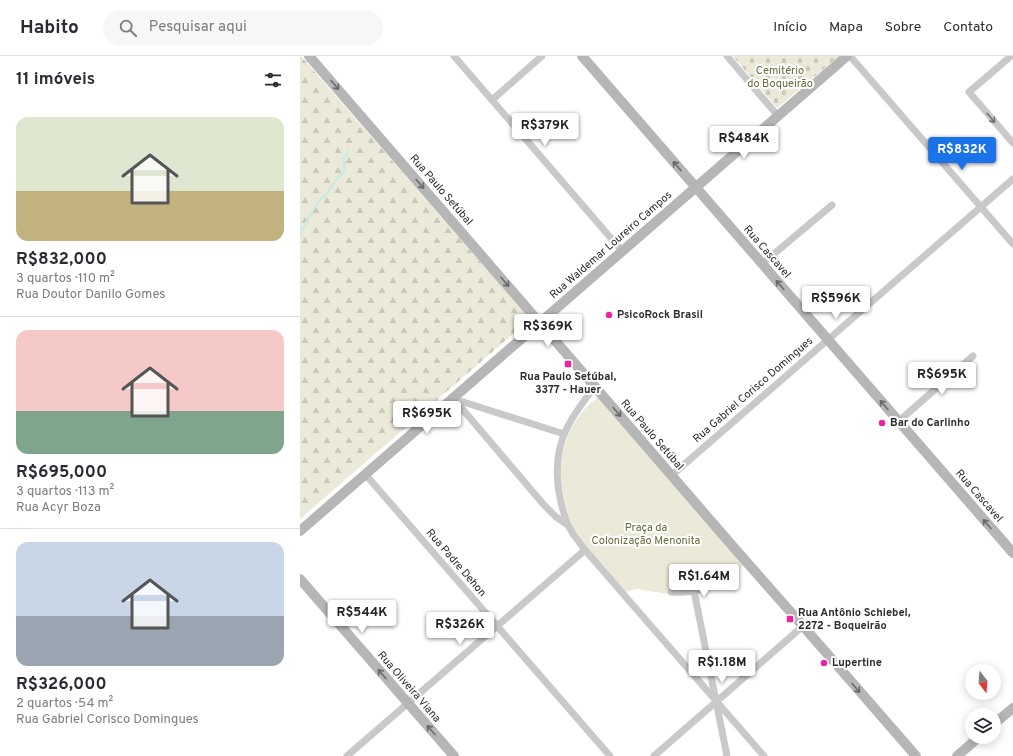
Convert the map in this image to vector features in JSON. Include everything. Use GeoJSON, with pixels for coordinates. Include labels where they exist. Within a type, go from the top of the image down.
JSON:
{"type":"FeatureCollection","features":[{"type":"Feature","properties":{"kind":"main road","name":"Rua Paulo Setúbal"},"geometry":{"type":"LineString","coordinates":[[309,56],[916,756]]}},
{"type":"Feature","properties":{"kind":"main road","name":"Rua Cascavel"},"geometry":{"type":"LineString","coordinates":[[582,56],[1013,554]]}},
{"type":"Feature","properties":{"kind":"main road","name":"Rua Waldemar Loureiro Campos"},"geometry":{"type":"LineString","coordinates":[[300,531],[848,56]]}},
{"type":"Feature","properties":{"kind":"main road","name":"Rua Oliveira Viana"},"geometry":{"type":"LineString","coordinates":[[300,579],[454,756]]}},
{"type":"Feature","properties":{"kind":"main road"},"geometry":{"type":"LineString","coordinates":[[1001,718],[1013,708]]}},
{"type":"Feature","properties":{"kind":"main road"},"geometry":{"type":"LineString","coordinates":[[957,756],[971,744]]}},
{"type":"Feature","properties":{"kind":"street"},"geometry":{"type":"LineString","coordinates":[[454,56],[622,251]]}},
{"type":"Feature","properties":{"kind":"street"},"geometry":{"type":"LineString","coordinates":[[492,100],[542,56]]}},
{"type":"Feature","properties":{"kind":"street"},"geometry":{"type":"LineString","coordinates":[[727,56],[778,116]]}},
{"type":"Feature","properties":{"kind":"street"},"geometry":{"type":"LineString","coordinates":[[848,56],[1013,244]]}},
{"type":"Feature","properties":{"kind":"street"},"geometry":{"type":"LineString","coordinates":[[1011,56],[969,92],[1013,143]]}},
{"type":"Feature","properties":{"kind":"street","name":"Rua Gabriel Corisco Domingues"},"geometry":{"type":"LineString","coordinates":[[672,475],[1013,179]]}},
{"type":"Feature","properties":{"kind":"street"},"geometry":{"type":"LineString","coordinates":[[762,264],[832,204]]}},
{"type":"Feature","properties":{"kind":"street"},"geometry":{"type":"LineString","coordinates":[[899,421],[973,356]]}},
{"type":"Feature","properties":{"kind":"street"},"geometry":{"type":"LineString","coordinates":[[595,386],[570,422],[564,434],[558,457],[557,480],[562,506],[568,525],[585,550],[764,756]]}},
{"type":"Feature","properties":{"kind":"street"},"geometry":{"type":"LineString","coordinates":[[453,398],[564,434]]}},
{"type":"Feature","properties":{"kind":"street"},"geometry":{"type":"LineString","coordinates":[[453,398],[547,508],[556,517],[568,525]]}},
{"type":"Feature","properties":{"kind":"street","name":"Rua Padre Dehon"},"geometry":{"type":"LineString","coordinates":[[365,474],[610,756]]}},
{"type":"Feature","properties":{"kind":"street"},"geometry":{"type":"LineString","coordinates":[[347,756],[585,550]]}},
{"type":"Feature","properties":{"kind":"street"},"geometry":{"type":"LineString","coordinates":[[671,592],[684,593],[694,591],[731,577]]}},
{"type":"Feature","properties":{"kind":"street"},"geometry":{"type":"LineString","coordinates":[[694,591],[727,756]]}},
{"type":"Feature","properties":{"kind":"street"},"geometry":{"type":"LineString","coordinates":[[654,756],[803,626]]}},
{"type":"Feature","properties":{"kind":"green space"},"geometry":{"type":"Polygon","coordinates":[[[300,56],[530,319],[300,519],[300,56]]]}},
{"type":"Feature","properties":{"kind":"green space","name":"Cemitério do Boqueirão"},"geometry":{"type":"Polygon","coordinates":[[[733,56],[839,56],[777,108],[733,56]]]}},
{"type":"Feature","properties":{"kind":"green space","name":"Praça da Colonização Menonita"},"geometry":{"type":"Polygon","coordinates":[[[598,397],[744,565],[730,576],[693,589],[669,590],[668,594],[637,589],[625,592],[599,563],[581,541],[572,525],[564,498],[561,475],[563,453],[570,432],[582,412],[598,397]]]}},
{"type":"Feature","properties":{"kind":"waterway"},"geometry":{"type":"LineString","coordinates":[[300,234],[310,215],[321,199],[343,173],[345,169],[344,157],[349,151]]}},
{"type":"Feature","properties":{"kind":"place","name":"PsicoRock Brasil"},"geometry":{"type":"Point","coordinates":[609,315]}},
{"type":"Feature","properties":{"kind":"place","name":"Rua Paulo Setúbal, 3377 - Hauer"},"geometry":{"type":"Point","coordinates":[568,364]}},
{"type":"Feature","properties":{"kind":"place","name":"Bar do Carlinho"},"geometry":{"type":"Point","coordinates":[882,423]}},
{"type":"Feature","properties":{"kind":"place","name":"Rua Antônio Schiebel, 2272 - Boqueirão"},"geometry":{"type":"Point","coordinates":[790,619]}},
{"type":"Feature","properties":{"kind":"place","name":"Lupertine"},"geometry":{"type":"Point","coordinates":[824,663]}}]}
